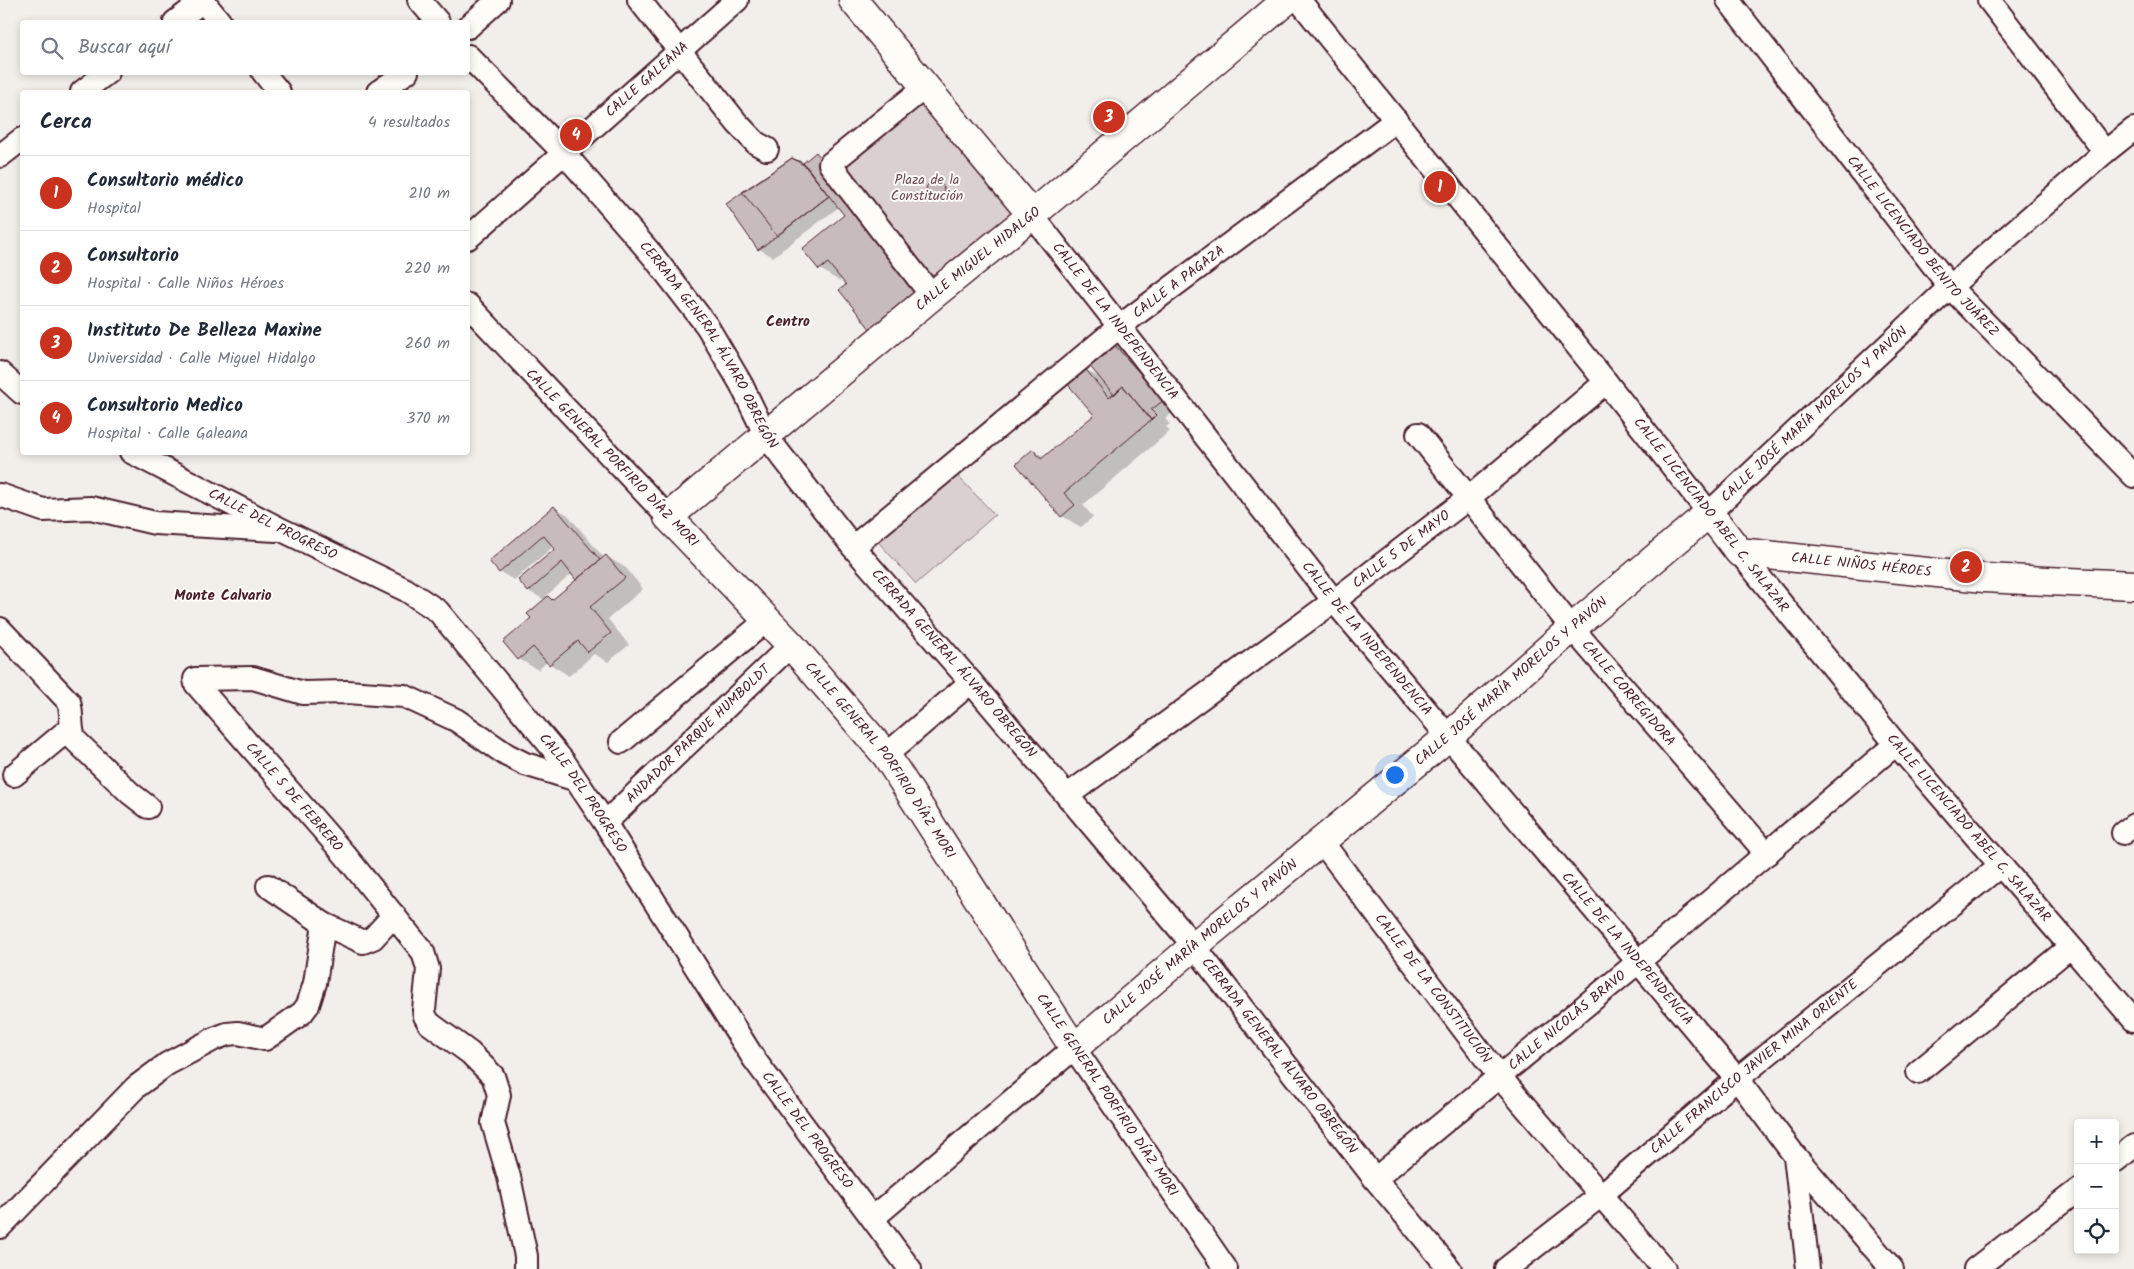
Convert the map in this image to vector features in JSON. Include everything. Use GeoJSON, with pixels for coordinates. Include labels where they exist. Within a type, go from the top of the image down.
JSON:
{"type":"FeatureCollection","features":[{"type":"Feature","properties":{"kind":"street"},"geometry":{"type":"LineString","coordinates":[[419,0],[436,20]]}},
{"type":"Feature","properties":{"kind":"street"},"geometry":{"type":"LineString","coordinates":[[470,25],[498,0]]}},
{"type":"Feature","properties":{"kind":"street"},"geometry":{"type":"LineString","coordinates":[[639,0],[747,135],[767,149]]}},
{"type":"Feature","properties":{"kind":"street","name":"CALLE GALEANA"},"geometry":{"type":"LineString","coordinates":[[470,236],[737,0]]}},
{"type":"Feature","properties":{"kind":"street","name":"CALLE DE LA INDEPENDENCIA"},"geometry":{"type":"LineString","coordinates":[[853,0],[1032,215],[1334,601],[1637,963],[1737,1079],[1795,1156],[1892,1269]]}},
{"type":"Feature","properties":{"kind":"street","name":"CALLE MIGUEL HIDALGO"},"geometry":{"type":"LineString","coordinates":[[668,517],[932,296],[1032,215],[1287,0]]}},
{"type":"Feature","properties":{"kind":"street","name":"CALLE LICENCIADO ABEL C. SALAZAR"},"geometry":{"type":"LineString","coordinates":[[1299,0],[1606,382],[1739,552],[1896,744],[2134,1020]]}},
{"type":"Feature","properties":{"kind":"street","name":"CALLE LICENCIADO BENITO JUÁREZ"},"geometry":{"type":"LineString","coordinates":[[1728,0],[1950,287],[2134,476]]}},
{"type":"Feature","properties":{"kind":"street"},"geometry":{"type":"LineString","coordinates":[[1989,0],[2105,152]]}},
{"type":"Feature","properties":{"kind":"street"},"geometry":{"type":"LineString","coordinates":[[179,20],[210,6]]}},
{"type":"Feature","properties":{"kind":"street","name":"CERRADA GENERAL ÁLVARO OBREGÓN"},"geometry":{"type":"LineString","coordinates":[[470,58],[564,153],[653,256],[707,326],[742,384],[766,436],[853,547],[972,682],[1194,946],[1375,1179],[1450,1269]]}},
{"type":"Feature","properties":{"kind":"street"},"geometry":{"type":"LineString","coordinates":[[85,90],[104,75]]}},
{"type":"Feature","properties":{"kind":"street"},"geometry":{"type":"LineString","coordinates":[[265,75],[277,90]]}},
{"type":"Feature","properties":{"kind":"street"},"geometry":{"type":"LineString","coordinates":[[381,90],[403,75]]}},
{"type":"Feature","properties":{"kind":"street"},"geometry":{"type":"LineString","coordinates":[[925,87],[830,164],[932,296]]}},
{"type":"Feature","properties":{"kind":"street","name":"CALLE A PAGAZA"},"geometry":{"type":"LineString","coordinates":[[853,547],[1120,326],[1396,120]]}},
{"type":"Feature","properties":{"kind":"street","name":"CALLE JOSÉ MARÍA MORELOS Y PAVÓN"},"geometry":{"type":"LineString","coordinates":[[873,1218],[1194,946],[1448,737],[1572,628],[1709,513],[1950,287],[2134,129]]}},
{"type":"Feature","properties":{"kind":"street"},"geometry":{"type":"LineString","coordinates":[[0,156],[20,140]]}},
{"type":"Feature","properties":{"kind":"street","name":"CALLE GENERAL PORFIRIO DÍAZ MORI"},"geometry":{"type":"LineString","coordinates":[[470,307],[792,645],[886,755],[1074,1048],[1226,1269]]}},
{"type":"Feature","properties":{"kind":"street"},"geometry":{"type":"LineString","coordinates":[[0,373],[20,391]]}},
{"type":"Feature","properties":{"kind":"street","name":"CALLE 5 DE MAYO"},"geometry":{"type":"LineString","coordinates":[[1068,795],[1334,601],[1470,497],[1606,382]]}},
{"type":"Feature","properties":{"kind":"street","name":"CALLE CORREGIDORA"},"geometry":{"type":"LineString","coordinates":[[1418,434],[1470,497],[1572,628],[1767,854]]}},
{"type":"Feature","properties":{"kind":"street","name":"CALLE DEL PROGRESO"},"geometry":{"type":"LineString","coordinates":[[137,455],[282,530],[406,590],[438,611],[555,750],[605,823],[754,1058],[910,1269]]}},
{"type":"Feature","properties":{"kind":"street"},"geometry":{"type":"LineString","coordinates":[[0,495],[44,510],[91,508],[155,523],[282,530]]}},
{"type":"Feature","properties":{"kind":"street","name":"CALLE NIÑOS HÉROES"},"geometry":{"type":"LineString","coordinates":[[1739,552],[1984,578],[2134,584]]}},
{"type":"Feature","properties":{"kind":"street"},"geometry":{"type":"LineString","coordinates":[[621,742],[767,620]]}},
{"type":"Feature","properties":{"kind":"street"},"geometry":{"type":"LineString","coordinates":[[0,629],[69,702],[72,713],[72,733],[86,751],[148,807]]}},
{"type":"Feature","properties":{"kind":"street","name":"ANDADOR PARQUE HUMBOLDT"},"geometry":{"type":"LineString","coordinates":[[605,823],[792,645]]}},
{"type":"Feature","properties":{"kind":"street","name":"CALLE 5 DE FEBRERO"},"geometry":{"type":"LineString","coordinates":[[526,1269],[526,1256],[509,1177],[493,1123],[499,1095],[493,1076],[470,1053],[429,1023],[424,1010],[427,962],[423,952],[346,855],[196,684],[195,679],[253,678],[303,693],[347,692],[404,696],[456,720],[507,755],[525,764],[574,779]]}},
{"type":"Feature","properties":{"kind":"street"},"geometry":{"type":"LineString","coordinates":[[886,755],[972,682]]}},
{"type":"Feature","properties":{"kind":"street"},"geometry":{"type":"LineString","coordinates":[[14,775],[63,734],[72,733]]}},
{"type":"Feature","properties":{"kind":"street","name":"CALLE NICOLÁS BRAVO"},"geometry":{"type":"LineString","coordinates":[[1375,1179],[1637,963],[1896,744]]}},
{"type":"Feature","properties":{"kind":"street","name":"CALLE DE LA CONSTITUCIÓN"},"geometry":{"type":"LineString","coordinates":[[1322,842],[1499,1076],[1664,1269]]}},
{"type":"Feature","properties":{"kind":"street","name":"CALLE FRANCISCO JAVIER MINA ORIENTE"},"geometry":{"type":"LineString","coordinates":[[1506,1269],[1600,1196],[1737,1079],[2001,865]]}},
{"type":"Feature","properties":{"kind":"street"},"geometry":{"type":"LineString","coordinates":[[268,886],[324,924],[363,942],[373,938],[394,915]]}},
{"type":"Feature","properties":{"kind":"street"},"geometry":{"type":"LineString","coordinates":[[0,1227],[136,1087],[167,1064],[214,1039],[228,1034],[238,1033],[265,1038],[302,1013],[308,1005],[315,983],[324,924]]}},
{"type":"Feature","properties":{"kind":"street"},"geometry":{"type":"LineString","coordinates":[[1918,1072],[2070,947]]}},
{"type":"Feature","properties":{"kind":"street"},"geometry":{"type":"LineString","coordinates":[[2119,1158],[2134,1146]]}},
{"type":"Feature","properties":{"kind":"street"},"geometry":{"type":"LineString","coordinates":[[1795,1156],[1808,1269]]}},
{"type":"Feature","properties":{"kind":"street"},"geometry":{"type":"LineString","coordinates":[[1975,1269],[2074,1193]]}},
{"type":"Feature","properties":{"kind":"green space","name":"Plaza de la Constitución"},"geometry":{"type":"Polygon","coordinates":[[[923,93],[1020,212],[932,283],[835,164],[923,93]]]}},
{"type":"Feature","properties":{"kind":"green space"},"geometry":{"type":"Polygon","coordinates":[[[954,472],[995,515],[916,584],[873,536],[954,472]]]}},
{"type":"Feature","properties":{"kind":"building"},"geometry":{"type":"Polygon","coordinates":[[[816,152],[923,288],[871,330],[839,290],[846,285],[828,263],[819,270],[802,249],[844,215],[803,163],[816,152]]]}},
{"type":"Feature","properties":{"kind":"building"},"geometry":{"type":"Polygon","coordinates":[[[792,158],[807,167],[829,196],[758,250],[726,204],[792,158]]]}},
{"type":"Feature","properties":{"kind":"building"},"geometry":{"type":"Polygon","coordinates":[[[792,158],[803,163],[829,196],[777,236],[742,192],[792,158]]]}},
{"type":"Feature","properties":{"kind":"building"},"geometry":{"type":"Polygon","coordinates":[[[935,181],[941,184],[944,190],[941,196],[935,199],[929,196],[926,190],[929,184],[935,181]]]}},
{"type":"Feature","properties":{"kind":"building"},"geometry":{"type":"Polygon","coordinates":[[[1111,341],[1164,400],[1151,410],[1156,415],[1151,420],[1123,386],[1114,395],[1088,364],[1111,341]]]}},
{"type":"Feature","properties":{"kind":"building"},"geometry":{"type":"Polygon","coordinates":[[[1083,366],[1109,398],[1123,386],[1151,420],[1064,493],[1075,505],[1061,517],[1016,464],[1033,449],[1041,459],[1094,415],[1065,381],[1083,366]]]}},
{"type":"Feature","properties":{"kind":"building"},"geometry":{"type":"Polygon","coordinates":[[[554,506],[600,560],[576,580],[562,562],[528,592],[518,580],[555,549],[543,535],[499,573],[489,561],[554,506]]]}},
{"type":"Feature","properties":{"kind":"building"},"geometry":{"type":"Polygon","coordinates":[[[606,555],[625,578],[590,607],[611,633],[588,652],[578,641],[549,665],[533,647],[518,660],[503,642],[531,618],[527,614],[548,596],[552,600],[606,555]]]}},
{"type":"Feature","properties":{"kind":"place","name":"Instituto De Belleza Maxine"},"geometry":{"type":"Point","coordinates":[1109,117]}},
{"type":"Feature","properties":{"kind":"place","name":"Consultorio Medico"},"geometry":{"type":"Point","coordinates":[576,135]}},
{"type":"Feature","properties":{"kind":"place","name":"Consultorio médico"},"geometry":{"type":"Point","coordinates":[1440,187]}},
{"type":"Feature","properties":{"kind":"place","name":"Consultorio"},"geometry":{"type":"Point","coordinates":[1966,567]}},
{"type":"Feature","properties":{"kind":"district","name":"Centro"},"geometry":{"type":"Point","coordinates":[788,322]}},
{"type":"Feature","properties":{"kind":"district","name":"Monte Calvario"},"geometry":{"type":"Point","coordinates":[223,596]}}]}
